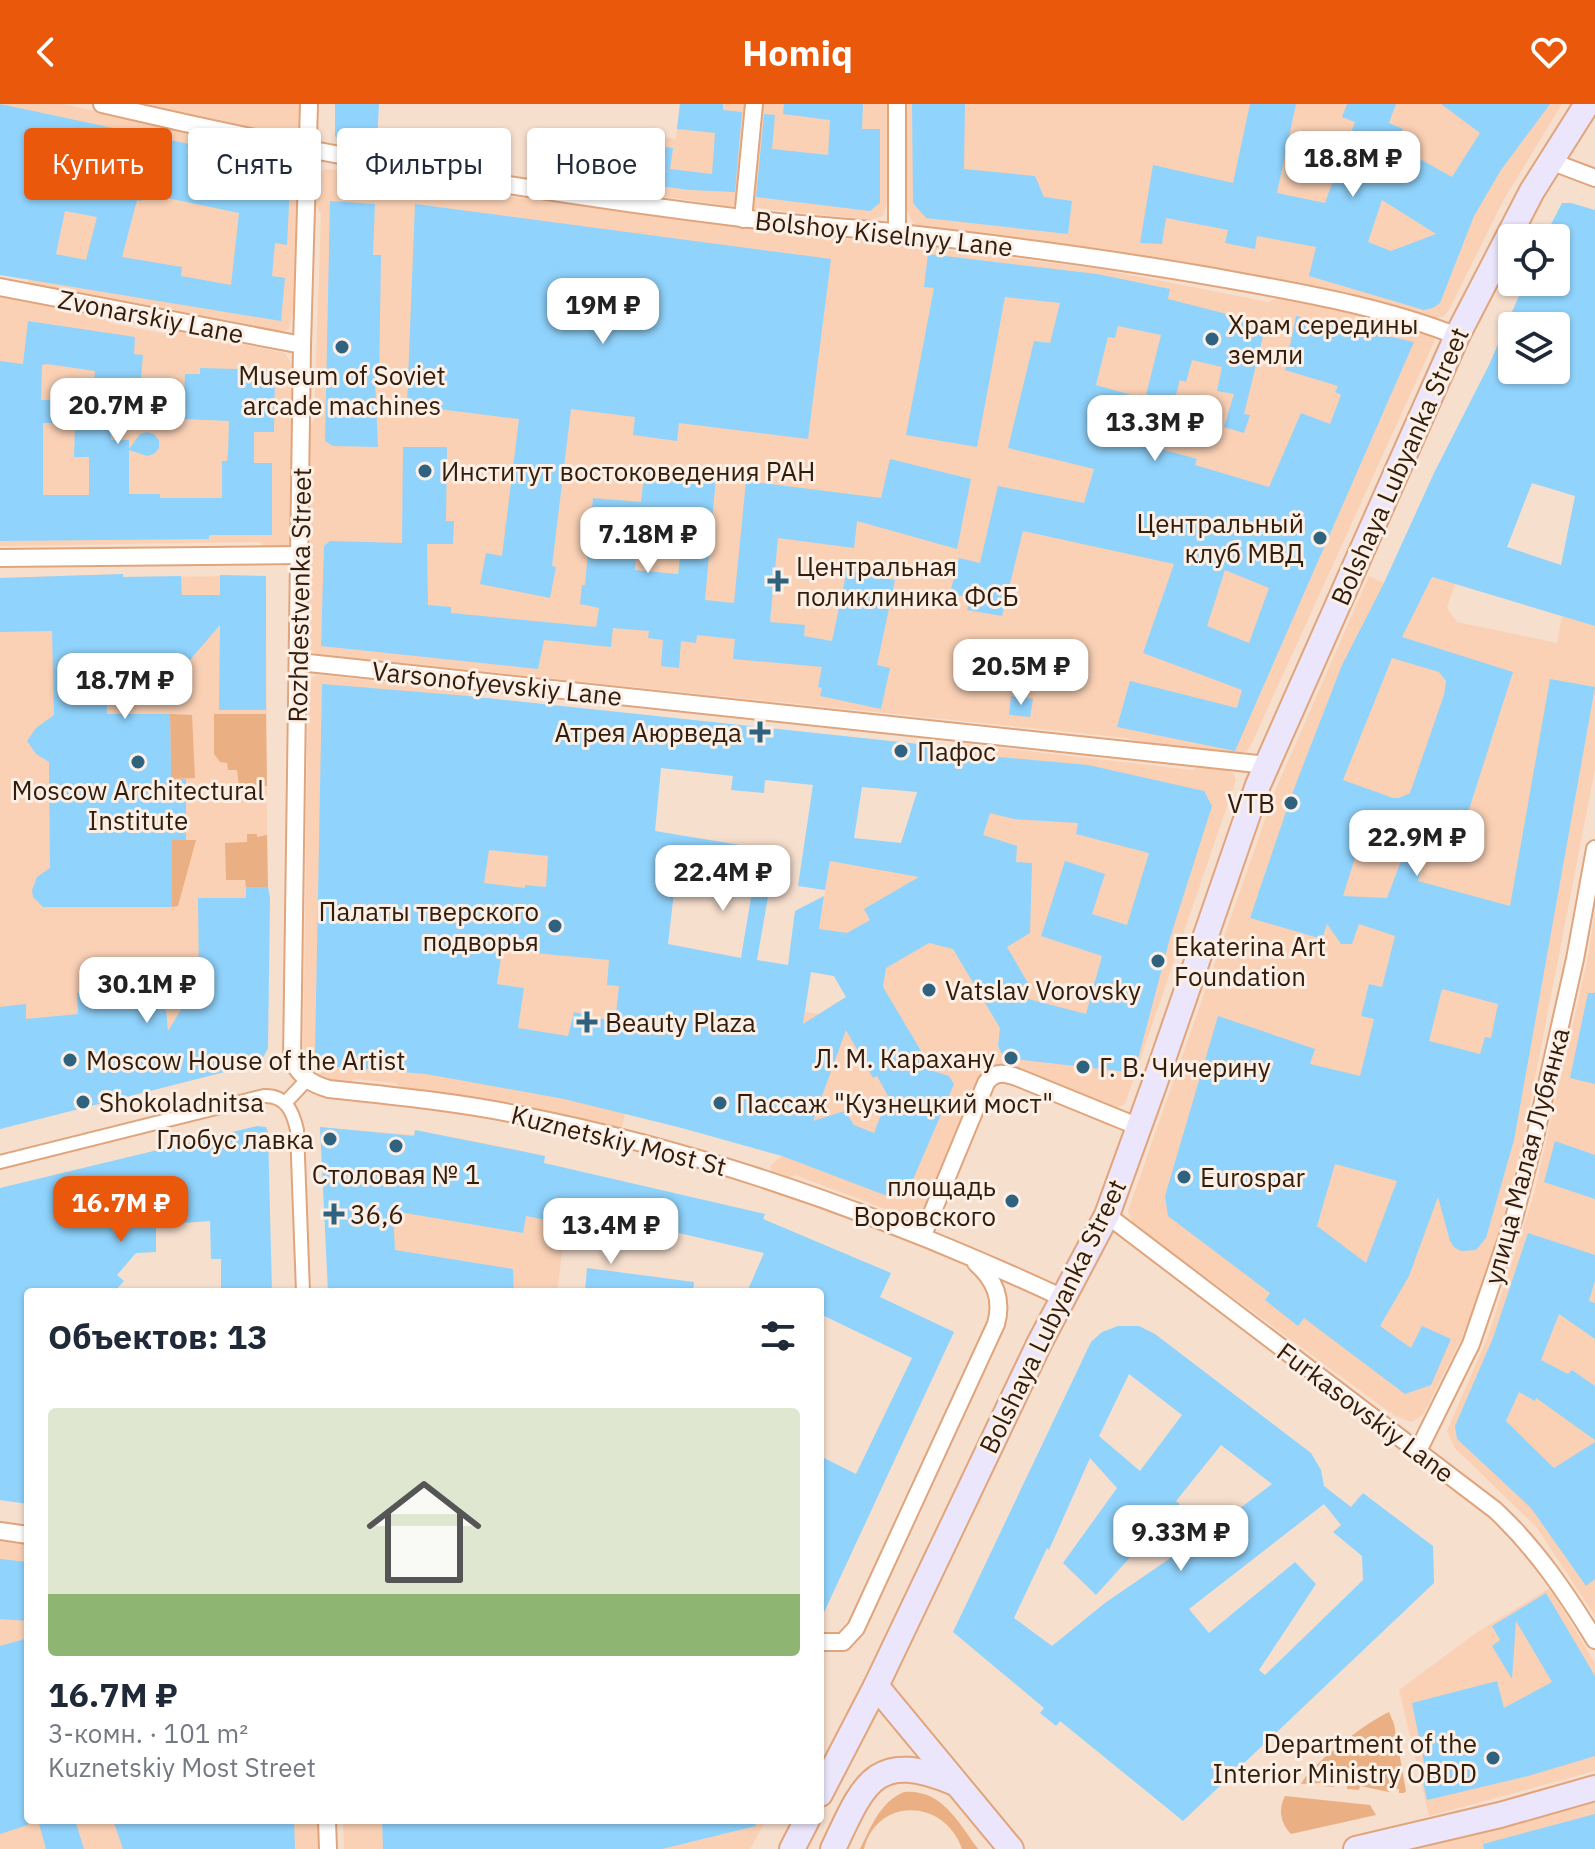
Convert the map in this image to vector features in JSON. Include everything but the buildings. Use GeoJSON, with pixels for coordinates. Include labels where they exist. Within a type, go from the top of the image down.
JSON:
{"type":"FeatureCollection","features":[{"type":"Feature","properties":{"kind":"main road","name":"Bolshaya Lubyanka Street"},"geometry":{"type":"LineString","coordinates":[[824,1786],[876,1686],[1033,1356],[1107,1215],[1267,765],[1457,336],[1550,161],[1587,104]]}},
{"type":"Feature","properties":{"kind":"main road"},"geometry":{"type":"LineString","coordinates":[[876,1686],[1011,1849]]}},
{"type":"Feature","properties":{"kind":"main road"},"geometry":{"type":"LineString","coordinates":[[833,1849],[859,1797],[879,1776],[908,1768],[927,1771],[957,1784]]}},
{"type":"Feature","properties":{"kind":"main road"},"geometry":{"type":"LineString","coordinates":[[1356,1849],[1500,1815],[1595,1788]]}},
{"type":"Feature","properties":{"kind":"main road"},"geometry":{"type":"LineString","coordinates":[[792,1849],[805,1824]]}},
{"type":"Feature","properties":{"kind":"street","name":"Bolshoy Kiselnyy Lane"},"geometry":{"type":"LineString","coordinates":[[102,104],[209,128]]}},
{"type":"Feature","properties":{"kind":"street","name":"Rozhdestvenka Street"},"geometry":{"type":"LineString","coordinates":[[308,128],[309,104]]}},
{"type":"Feature","properties":{"kind":"street"},"geometry":{"type":"LineString","coordinates":[[743,219],[754,104]]}},
{"type":"Feature","properties":{"kind":"street"},"geometry":{"type":"LineString","coordinates":[[897,104],[897,232]]}},
{"type":"Feature","properties":{"kind":"street","name":"Bolshoy Kiselnyy Lane"},"geometry":{"type":"LineString","coordinates":[[321,153],[409,169],[743,219],[897,232],[1109,258],[1311,296],[1432,326],[1457,336]]}},
{"type":"Feature","properties":{"kind":"street"},"geometry":{"type":"LineString","coordinates":[[1550,161],[1595,178]]}},
{"type":"Feature","properties":{"kind":"street","name":"Rozhdestvenka Street"},"geometry":{"type":"LineString","coordinates":[[305,1082],[292,1060],[306,200]]}},
{"type":"Feature","properties":{"kind":"street","name":"Zvonarskiy Lane"},"geometry":{"type":"LineString","coordinates":[[0,287],[302,345]]}},
{"type":"Feature","properties":{"kind":"street"},"geometry":{"type":"LineString","coordinates":[[0,558],[300,555]]}},
{"type":"Feature","properties":{"kind":"street","name":"Varsonofyevskiy Lane"},"geometry":{"type":"LineString","coordinates":[[299,662],[1267,765]]}},
{"type":"Feature","properties":{"kind":"street","name":"улица Малая Лубянка"},"geometry":{"type":"LineString","coordinates":[[1418,1451],[1471,1344],[1514,1218],[1572,974],[1595,849]]}},
{"type":"Feature","properties":{"kind":"street"},"geometry":{"type":"LineString","coordinates":[[923,1235],[986,1083],[992,1076],[1005,1073],[1139,1127]]}},
{"type":"Feature","properties":{"kind":"street"},"geometry":{"type":"LineString","coordinates":[[285,1103],[305,1082]]}},
{"type":"Feature","properties":{"kind":"street","name":"Kuznetskiy Most St"},"geometry":{"type":"LineString","coordinates":[[305,1082],[329,1089],[429,1099],[522,1115],[766,1177],[923,1235],[1063,1298]]}},
{"type":"Feature","properties":{"kind":"street"},"geometry":{"type":"LineString","coordinates":[[0,1162],[271,1095],[285,1103],[297,1130],[303,1288]]}},
{"type":"Feature","properties":{"kind":"street","name":"Furkasovskiy Lane"},"geometry":{"type":"LineString","coordinates":[[1107,1215],[1495,1510],[1518,1533],[1574,1605],[1595,1640]]}},
{"type":"Feature","properties":{"kind":"street"},"geometry":{"type":"LineString","coordinates":[[826,1643],[843,1642],[856,1628],[996,1324],[1000,1311],[994,1284],[966,1254]]}},
{"type":"Feature","properties":{"kind":"street"},"geometry":{"type":"LineString","coordinates":[[0,1531],[24,1534]]}},
{"type":"Feature","properties":{"kind":"street"},"geometry":{"type":"LineString","coordinates":[[327,1824],[328,1849]]}},
{"type":"Feature","properties":{"kind":"shaded area"},"geometry":{"type":"Polygon","coordinates":[[[0,104],[63,104],[171,128],[24,128],[24,191],[0,104]]]}},
{"type":"Feature","properties":{"kind":"shaded area"},"geometry":{"type":"Polygon","coordinates":[[[138,104],[301,104],[301,120],[297,128],[247,128],[138,104]]]}},
{"type":"Feature","properties":{"kind":"shaded area"},"geometry":{"type":"Polygon","coordinates":[[[680,104],[749,104],[736,204],[730,206],[665,197],[665,137],[676,139],[680,104]]]}},
{"type":"Feature","properties":{"kind":"shaded area"},"geometry":{"type":"Polygon","coordinates":[[[760,104],[887,104],[887,203],[883,216],[870,220],[754,208],[760,104]]]}},
{"type":"Feature","properties":{"kind":"shaded area"},"geometry":{"type":"Polygon","coordinates":[[[906,104],[1562,104],[1503,201],[1449,310],[1435,319],[1188,262],[914,225],[907,211],[906,104]]]}},
{"type":"Feature","properties":{"kind":"shaded area"},"geometry":{"type":"Polygon","coordinates":[[[172,128],[188,132],[188,200],[296,200],[293,312],[289,329],[274,336],[147,305],[28,284],[36,234],[27,200],[172,200],[172,128]]]}},
{"type":"Feature","properties":{"kind":"shaded area"},"geometry":{"type":"Polygon","coordinates":[[[337,170],[337,200],[511,200],[511,197],[705,223],[938,244],[944,250],[1100,269],[1269,302],[1280,295],[1427,331],[1435,340],[1251,745],[1239,755],[1171,749],[1126,738],[316,654],[308,644],[308,431],[314,419],[321,215],[314,200],[321,200],[321,172],[337,170]]]}},
{"type":"Feature","properties":{"kind":"shaded area"},"geometry":{"type":"Polygon","coordinates":[[[0,297],[103,316],[110,323],[166,334],[176,330],[285,353],[292,365],[292,536],[288,545],[265,549],[260,542],[0,546],[0,297]]]}},
{"type":"Feature","properties":{"kind":"shaded area","name":"Moscow Architectural Institute"},"geometry":{"type":"Polygon","coordinates":[[[123,574],[124,577],[266,576],[268,1048],[260,1063],[0,1129],[0,578],[123,574]]]}},
{"type":"Feature","properties":{"kind":"shaded area"},"geometry":{"type":"Polygon","coordinates":[[[1369,576],[1420,601],[1432,577],[1455,584],[1447,608],[1457,622],[1557,643],[1562,616],[1595,625],[1595,769],[1524,1135],[1480,1294],[1423,1415],[1412,1422],[1395,1416],[1133,1224],[1128,1211],[1275,791],[1369,576]]]}},
{"type":"Feature","properties":{"kind":"shaded area"},"geometry":{"type":"Polygon","coordinates":[[[319,675],[469,691],[453,846],[615,863],[625,1114],[621,1132],[402,1090],[396,1083],[354,1079],[348,1084],[326,1081],[312,1075],[303,1064],[308,684],[319,675]]]}},
{"type":"Feature","properties":{"kind":"shaded area"},"geometry":{"type":"Polygon","coordinates":[[[170,714],[192,715],[195,778],[171,779],[170,714]]]}},
{"type":"Feature","properties":{"kind":"shaded area"},"geometry":{"type":"Polygon","coordinates":[[[214,714],[266,714],[267,786],[239,786],[237,770],[228,770],[227,763],[220,762],[214,754],[214,714]]]}},
{"type":"Feature","properties":{"kind":"shaded area"},"geometry":{"type":"Polygon","coordinates":[[[957,743],[1193,770],[1202,765],[1224,767],[1234,774],[1236,780],[1125,1104],[1115,1109],[996,1067],[985,1071],[924,1216],[917,1221],[795,1175],[785,1179],[773,1175],[770,1166],[782,1156],[805,1012],[819,1014],[846,997],[834,976],[812,972],[830,861],[920,876],[954,772],[957,743]]]}},
{"type":"Feature","properties":{"kind":"shaded area"},"geometry":{"type":"Polygon","coordinates":[[[247,834],[257,834],[257,837],[267,835],[268,887],[246,887],[245,880],[226,880],[225,843],[247,842],[247,834]]]}},
{"type":"Feature","properties":{"kind":"shaded area"},"geometry":{"type":"Polygon","coordinates":[[[172,840],[196,840],[178,906],[172,907],[172,840]]]}},
{"type":"Feature","properties":{"kind":"shaded area"},"geometry":{"type":"Polygon","coordinates":[[[1595,913],[1595,1616],[1537,1528],[1454,1447],[1447,1431],[1488,1336],[1534,1194],[1587,962],[1595,913]]]}},
{"type":"Feature","properties":{"kind":"shaded area"},"geometry":{"type":"Polygon","coordinates":[[[328,1128],[414,1135],[415,1130],[528,1152],[527,1160],[566,1224],[558,1288],[328,1288],[328,1128]]]}},
{"type":"Feature","properties":{"kind":"shaded area"},"geometry":{"type":"Polygon","coordinates":[[[0,1540],[24,1543],[24,1824],[319,1824],[320,1849],[0,1849],[0,1540]]]}},
{"type":"Feature","properties":{"kind":"shaded area"},"geometry":{"type":"Polygon","coordinates":[[[1550,1588],[1595,1663],[1595,1771],[1429,1816],[1399,1690],[1476,1633],[1550,1588]]]}},
{"type":"Feature","properties":{"kind":"shaded area"},"geometry":{"type":"Polygon","coordinates":[[[1389,1712],[1394,1724],[1404,1793],[1390,1788],[1389,1792],[1360,1786],[1359,1790],[1347,1789],[1347,1784],[1334,1784],[1334,1787],[1322,1786],[1322,1783],[1301,1784],[1340,1744],[1389,1712]]]}},
{"type":"Feature","properties":{"kind":"shaded area"},"geometry":{"type":"Polygon","coordinates":[[[904,1792],[917,1792],[939,1802],[956,1818],[978,1849],[962,1849],[953,1832],[941,1820],[912,1810],[883,1820],[872,1832],[864,1849],[860,1849],[882,1809],[904,1792]]]}},
{"type":"Feature","properties":{"kind":"shaded area"},"geometry":{"type":"Polygon","coordinates":[[[1285,1796],[1370,1805],[1376,1815],[1291,1834],[1281,1816],[1285,1796]]]}},
{"type":"Feature","properties":{"kind":"shaded area"},"geometry":{"type":"Polygon","coordinates":[[[1595,1803],[1595,1849],[1415,1849],[1434,1844],[1595,1803]]]}},
{"type":"Feature","properties":{"kind":"shaded area"},"geometry":{"type":"Polygon","coordinates":[[[343,1824],[764,1824],[750,1849],[344,1849],[343,1824]]]}},
{"type":"Feature","properties":{"kind":"place","name":"Храм середины земли"},"geometry":{"type":"Point","coordinates":[1212,339]}},
{"type":"Feature","properties":{"kind":"place","name":"Museum of Soviet arcade machines"},"geometry":{"type":"Point","coordinates":[342,347]}},
{"type":"Feature","properties":{"kind":"place","name":"Институт востоковедения РАН"},"geometry":{"type":"Point","coordinates":[425,471]}},
{"type":"Feature","properties":{"kind":"place","name":"Центральный клуб МВД"},"geometry":{"type":"Point","coordinates":[1320,538]}},
{"type":"Feature","properties":{"kind":"place","name":"Центральная поликлиника ФСБ"},"geometry":{"type":"Point","coordinates":[778,581]}},
{"type":"Feature","properties":{"kind":"place","name":"Атрея Аюрведа"},"geometry":{"type":"Point","coordinates":[760,732]}},
{"type":"Feature","properties":{"kind":"place","name":"Пафос"},"geometry":{"type":"Point","coordinates":[901,751]}},
{"type":"Feature","properties":{"kind":"place","name":"Moscow Architectural Institute"},"geometry":{"type":"Point","coordinates":[138,762]}},
{"type":"Feature","properties":{"kind":"place","name":"VTB"},"geometry":{"type":"Point","coordinates":[1291,803]}},
{"type":"Feature","properties":{"kind":"place","name":"Палаты тверского подворья"},"geometry":{"type":"Point","coordinates":[555,926]}},
{"type":"Feature","properties":{"kind":"place","name":"Ekaterina Art Foundation"},"geometry":{"type":"Point","coordinates":[1158,961]}},
{"type":"Feature","properties":{"kind":"place","name":"Vatslav Vorovsky"},"geometry":{"type":"Point","coordinates":[929,990]}},
{"type":"Feature","properties":{"kind":"place","name":"Beauty Plaza"},"geometry":{"type":"Point","coordinates":[587,1022]}},
{"type":"Feature","properties":{"kind":"place","name":"Л. М. Карахану"},"geometry":{"type":"Point","coordinates":[1011,1058]}},
{"type":"Feature","properties":{"kind":"place","name":"Moscow House of the Artist"},"geometry":{"type":"Point","coordinates":[70,1060]}},
{"type":"Feature","properties":{"kind":"place","name":"Г. В. Чичерину"},"geometry":{"type":"Point","coordinates":[1083,1067]}},
{"type":"Feature","properties":{"kind":"place","name":"Shokoladnitsa"},"geometry":{"type":"Point","coordinates":[83,1102]}},
{"type":"Feature","properties":{"kind":"place","name":"Пассаж \"Кузнецкий мост\""},"geometry":{"type":"Point","coordinates":[720,1103]}},
{"type":"Feature","properties":{"kind":"place","name":"Глобус лавка"},"geometry":{"type":"Point","coordinates":[330,1139]}},
{"type":"Feature","properties":{"kind":"place","name":"Столовая № 1"},"geometry":{"type":"Point","coordinates":[396,1146]}},
{"type":"Feature","properties":{"kind":"place","name":"Eurospar"},"geometry":{"type":"Point","coordinates":[1184,1177]}},
{"type":"Feature","properties":{"kind":"place","name":"площадь Воровского"},"geometry":{"type":"Point","coordinates":[1012,1201]}},
{"type":"Feature","properties":{"kind":"place","name":"36,6"},"geometry":{"type":"Point","coordinates":[334,1214]}},
{"type":"Feature","properties":{"kind":"place","name":"Department of the Interior Ministry OBDD"},"geometry":{"type":"Point","coordinates":[1493,1758]}}]}
